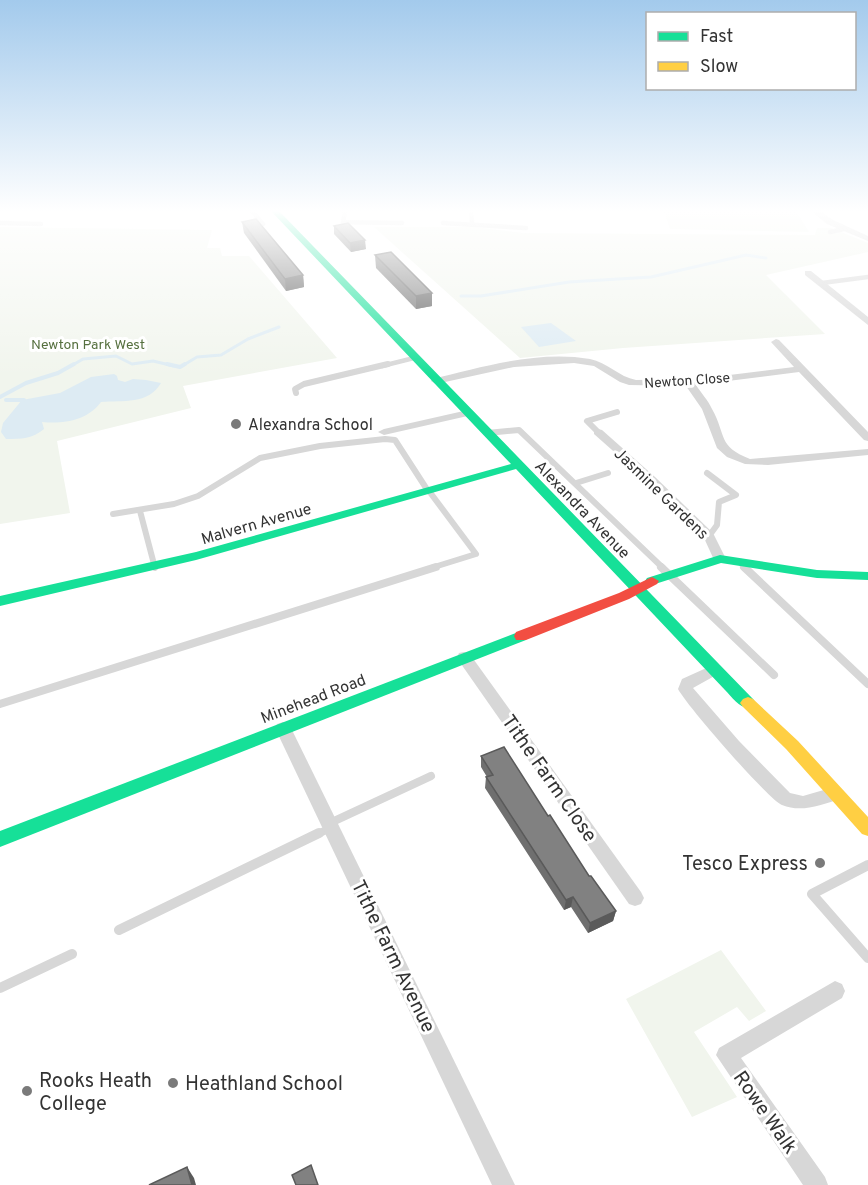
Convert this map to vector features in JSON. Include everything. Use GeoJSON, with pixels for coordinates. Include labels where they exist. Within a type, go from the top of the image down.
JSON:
{"type":"FeatureCollection","features":[{"type":"Feature","properties":{"kind":"street","name":"Alexandra Avenue"},"geometry":{"type":"LineString","coordinates":[[327,266],[639,589],[714,670],[792,745],[868,829]]}},
{"type":"Feature","properties":{"kind":"street"},"geometry":{"type":"LineString","coordinates":[[808,273],[868,322]]}},
{"type":"Feature","properties":{"kind":"street"},"geometry":{"type":"LineString","coordinates":[[776,342],[868,438]]}},
{"type":"Feature","properties":{"kind":"street","name":"Newton Close"},"geometry":{"type":"LineString","coordinates":[[436,381],[504,366],[575,360],[593,363],[618,379],[632,383],[688,381],[800,369]]}},
{"type":"Feature","properties":{"kind":"street"},"geometry":{"type":"LineString","coordinates":[[688,381],[707,409],[721,446],[731,455],[749,462],[768,462],[868,452]]}},
{"type":"Feature","properties":{"kind":"street"},"geometry":{"type":"LineString","coordinates":[[384,432],[468,412]]}},
{"type":"Feature","properties":{"kind":"street","name":"Jasmine Gardens"},"geometry":{"type":"LineString","coordinates":[[598,432],[651,479],[709,536],[720,559]]}},
{"type":"Feature","properties":{"kind":"street","name":"Malvern Avenue"},"geometry":{"type":"LineString","coordinates":[[0,601],[155,568],[518,465]]}},
{"type":"Feature","properties":{"kind":"street"},"geometry":{"type":"LineString","coordinates":[[720,559],[818,574],[868,576]]}},
{"type":"Feature","properties":{"kind":"street","name":"Minehead Road"},"geometry":{"type":"LineString","coordinates":[[0,839],[639,589],[670,574],[720,559]]}},
{"type":"Feature","properties":{"kind":"street","name":"Tithe Farm Close"},"geometry":{"type":"LineString","coordinates":[[464,657],[635,898]]}},
{"type":"Feature","properties":{"kind":"street"},"geometry":{"type":"LineString","coordinates":[[714,670],[687,683],[685,689],[767,782],[785,799],[803,803],[818,796],[834,794]]}},
{"type":"Feature","properties":{"kind":"street","name":"Tithe Farm Avenue"},"geometry":{"type":"LineString","coordinates":[[283,728],[504,1185]]}},
{"type":"Feature","properties":{"kind":"street","name":"Rowe Walk"},"geometry":{"type":"LineString","coordinates":[[817,1185],[726,1055],[835,991]]}},
{"type":"Feature","properties":{"kind":"lane"},"geometry":{"type":"LineString","coordinates":[[822,283],[868,277]]}},
{"type":"Feature","properties":{"kind":"lane"},"geometry":{"type":"LineString","coordinates":[[296,393],[296,389],[304,384],[414,358]]}},
{"type":"Feature","properties":{"kind":"lane"},"geometry":{"type":"LineString","coordinates":[[598,432],[587,421],[618,412]]}},
{"type":"Feature","properties":{"kind":"lane"},"geometry":{"type":"LineString","coordinates":[[487,433],[519,430],[774,675]]}},
{"type":"Feature","properties":{"kind":"lane"},"geometry":{"type":"LineString","coordinates":[[0,704],[476,554],[429,491],[395,440],[320,446],[260,458],[198,496],[140,511],[113,514]]}},
{"type":"Feature","properties":{"kind":"lane"},"geometry":{"type":"LineString","coordinates":[[576,483],[608,472]]}},
{"type":"Feature","properties":{"kind":"lane"},"geometry":{"type":"LineString","coordinates":[[707,473],[736,495],[719,502],[717,525],[709,536]]}},
{"type":"Feature","properties":{"kind":"lane"},"geometry":{"type":"LineString","coordinates":[[140,511],[155,568]]}},
{"type":"Feature","properties":{"kind":"lane"},"geometry":{"type":"LineString","coordinates":[[740,561],[746,571],[868,684]]}},
{"type":"Feature","properties":{"kind":"lane"},"geometry":{"type":"LineString","coordinates":[[119,930],[431,776]]}},
{"type":"Feature","properties":{"kind":"lane"},"geometry":{"type":"LineString","coordinates":[[868,865],[812,894],[868,958]]}},
{"type":"Feature","properties":{"kind":"lane"},"geometry":{"type":"LineString","coordinates":[[0,988],[72,954]]}},
{"type":"Feature","properties":{"kind":"green space","name":"Newton Park West"},"geometry":{"type":"Polygon","coordinates":[[[0,266],[258,266],[337,358],[183,386],[191,408],[57,441],[70,513],[0,524],[0,266]]]}},
{"type":"Feature","properties":{"kind":"green space"},"geometry":{"type":"Polygon","coordinates":[[[418,266],[805,266],[766,275],[825,334],[623,348],[520,358],[418,266]]]}},
{"type":"Feature","properties":{"kind":"green space"},"geometry":{"type":"Polygon","coordinates":[[[721,950],[766,1011],[749,1021],[737,1007],[694,1032],[737,1097],[692,1117],[626,999],[721,950]]]}},
{"type":"Feature","properties":{"kind":"shaded area"},"geometry":{"type":"Polygon","coordinates":[[[551,323],[576,341],[539,347],[521,327],[551,323]]]}},
{"type":"Feature","properties":{"kind":"shaded area"},"geometry":{"type":"Polygon","coordinates":[[[114,374],[118,380],[125,382],[133,379],[161,383],[156,390],[142,398],[101,402],[89,413],[74,420],[42,422],[44,429],[31,437],[6,439],[1,432],[3,423],[22,400],[60,393],[91,377],[114,374]]]}},
{"type":"Feature","properties":{"kind":"building"},"geometry":{"type":"Polygon","coordinates":[[[275,266],[296,266],[303,275],[285,279],[275,266]]]}},
{"type":"Feature","properties":{"kind":"building"},"geometry":{"type":"Polygon","coordinates":[[[386,266],[405,266],[432,293],[416,296],[386,266]]]}},
{"type":"Feature","properties":{"kind":"building"},"geometry":{"type":"Polygon","coordinates":[[[504,747],[548,816],[550,815],[589,876],[616,911],[590,923],[573,897],[566,900],[486,777],[493,775],[481,756],[504,747]]]}},
{"type":"Feature","properties":{"kind":"building"},"geometry":{"type":"Polygon","coordinates":[[[311,1165],[318,1185],[296,1185],[292,1175],[311,1165]]]}},
{"type":"Feature","properties":{"kind":"building"},"geometry":{"type":"Polygon","coordinates":[[[187,1167],[192,1185],[149,1185],[187,1167]]]}},
{"type":"Feature","properties":{"kind":"waterway"},"geometry":{"type":"LineString","coordinates":[[461,296],[481,296],[569,282],[651,277],[697,266]]}},
{"type":"Feature","properties":{"kind":"waterway"},"geometry":{"type":"LineString","coordinates":[[182,366],[197,357],[221,355],[248,339],[279,327]]}},
{"type":"Feature","properties":{"kind":"waterway"},"geometry":{"type":"LineString","coordinates":[[71,366],[83,359],[116,356],[132,364],[153,361],[174,366]]}},
{"type":"Feature","properties":{"kind":"waterway"},"geometry":{"type":"LineString","coordinates":[[0,397],[26,383],[58,373],[74,364]]}},
{"type":"Feature","properties":{"kind":"waterway"},"geometry":{"type":"LineString","coordinates":[[167,364],[180,367],[185,364]]}},
{"type":"Feature","properties":{"kind":"waterway"},"geometry":{"type":"LineString","coordinates":[[6,400],[24,400]]}},
{"type":"Feature","properties":{"kind":"traffic: fast"},"geometry":{"type":"LineString","coordinates":[[328,266],[748,703]]}},
{"type":"Feature","properties":{"kind":"traffic: fast"},"geometry":{"type":"LineString","coordinates":[[0,601],[196,556],[518,465]]}},
{"type":"Feature","properties":{"kind":"traffic: fast"},"geometry":{"type":"LineString","coordinates":[[652,581],[720,559],[817,574],[868,576]]}},
{"type":"Feature","properties":{"kind":"traffic: fast"},"geometry":{"type":"LineString","coordinates":[[0,839],[521,636]]}},
{"type":"Feature","properties":{"kind":"traffic: slow"},"geometry":{"type":"LineString","coordinates":[[748,703],[792,745],[868,829]]}},
{"type":"Feature","properties":{"kind":"traffic: jam"},"geometry":{"type":"LineString","coordinates":[[521,636],[624,596],[652,581]]}},
{"type":"Feature","properties":{"kind":"place","name":"Alexandra School"},"geometry":{"type":"Point","coordinates":[236,424]}},
{"type":"Feature","properties":{"kind":"place","name":"Tesco Express"},"geometry":{"type":"Point","coordinates":[820,863]}},
{"type":"Feature","properties":{"kind":"place","name":"Heathland School"},"geometry":{"type":"Point","coordinates":[173,1083]}},
{"type":"Feature","properties":{"kind":"place","name":"Rooks Heath College"},"geometry":{"type":"Point","coordinates":[27,1091]}}]}
